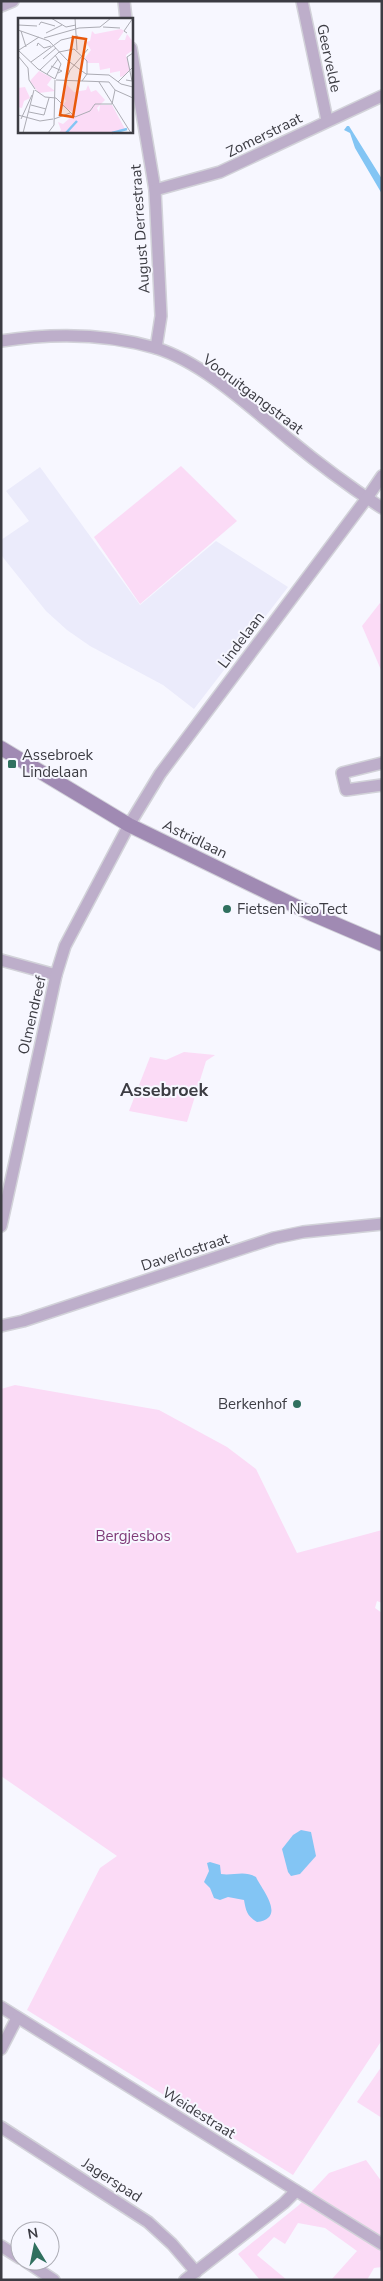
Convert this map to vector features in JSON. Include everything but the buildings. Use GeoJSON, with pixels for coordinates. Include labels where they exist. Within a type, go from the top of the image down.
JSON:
{"type":"FeatureCollection","features":[{"type":"Feature","properties":{"kind":"main road","name":"Astridlaan"},"geometry":{"type":"LineString","coordinates":[[1,748],[129,824],[312,914],[382,944]]}},
{"type":"Feature","properties":{"kind":"street"},"geometry":{"type":"LineString","coordinates":[[1,6],[13,1]]}},
{"type":"Feature","properties":{"kind":"street"},"geometry":{"type":"LineString","coordinates":[[124,1],[126,18]]}},
{"type":"Feature","properties":{"kind":"street","name":"Geervelde"},"geometry":{"type":"LineString","coordinates":[[302,1],[327,120]]}},
{"type":"Feature","properties":{"kind":"street","name":"August Derrestraat"},"geometry":{"type":"LineString","coordinates":[[132,54],[154,190],[161,316],[156,348]]}},
{"type":"Feature","properties":{"kind":"street","name":"Zomerstraat"},"geometry":{"type":"LineString","coordinates":[[154,190],[220,172],[249,160],[327,120],[382,96]]}},
{"type":"Feature","properties":{"kind":"street","name":"Vooruitgangstraat"},"geometry":{"type":"LineString","coordinates":[[1,341],[44,336],[88,336],[156,348],[213,379],[382,508]]}},
{"type":"Feature","properties":{"kind":"street","name":"Lindelaan"},"geometry":{"type":"LineString","coordinates":[[129,824],[160,774],[382,476]]}},
{"type":"Feature","properties":{"kind":"street"},"geometry":{"type":"LineString","coordinates":[[382,763],[342,773],[346,790],[382,785]]}},
{"type":"Feature","properties":{"kind":"street","name":"Olmendreef"},"geometry":{"type":"LineString","coordinates":[[1,1226],[6,1180],[56,975],[66,946],[129,824]]}},
{"type":"Feature","properties":{"kind":"street"},"geometry":{"type":"LineString","coordinates":[[1,960],[56,975]]}},
{"type":"Feature","properties":{"kind":"street","name":"Daverlostraat"},"geometry":{"type":"LineString","coordinates":[[1,1326],[23,1321],[282,1236],[382,1224]]}},
{"type":"Feature","properties":{"kind":"street","name":"Weidestraat"},"geometry":{"type":"LineString","coordinates":[[1,2008],[382,2244]]}},
{"type":"Feature","properties":{"kind":"street"},"geometry":{"type":"LineString","coordinates":[[1,2049],[17,2018]]}},
{"type":"Feature","properties":{"kind":"street","name":"Jagerspad"},"geometry":{"type":"LineString","coordinates":[[1,2127],[148,2222],[168,2240],[196,2272]]}},
{"type":"Feature","properties":{"kind":"street"},"geometry":{"type":"LineString","coordinates":[[185,2280],[284,2203],[296,2191]]}},
{"type":"Feature","properties":{"kind":"street"},"geometry":{"type":"LineString","coordinates":[[40,2271],[54,2280]]}},
{"type":"Feature","properties":{"kind":"shaded area"},"geometry":{"type":"Polygon","coordinates":[[[40,467],[140,605],[216,541],[288,587],[194,709],[163,685],[90,646],[67,630],[46,611],[1,555],[1,540],[29,521],[6,491],[40,467]]]}},
{"type":"Feature","properties":{"kind":"green space"},"geometry":{"type":"Polygon","coordinates":[[[181,466],[237,521],[140,604],[94,537],[181,466]]]}},
{"type":"Feature","properties":{"kind":"green space"},"geometry":{"type":"Polygon","coordinates":[[[380,603],[382,606],[382,672],[362,626],[380,603]]]}},
{"type":"Feature","properties":{"kind":"green space"},"geometry":{"type":"Polygon","coordinates":[[[184,1052],[215,1055],[206,1061],[187,1122],[129,1111],[150,1057],[166,1060],[184,1052]]]}},
{"type":"Feature","properties":{"kind":"green space","name":"Bergjesbos"},"geometry":{"type":"Polygon","coordinates":[[[15,1385],[159,1410],[227,1447],[256,1469],[297,1553],[382,1530],[382,1603],[377,1601],[375,1608],[382,1613],[382,2040],[293,2175],[27,2010],[100,1868],[117,1856],[1,1776],[1,1389],[15,1385]]]}},
{"type":"Feature","properties":{"kind":"green space"},"geometry":{"type":"Polygon","coordinates":[[[382,2066],[382,2118],[357,2102],[382,2066]]]}},
{"type":"Feature","properties":{"kind":"green space"},"geometry":{"type":"Polygon","coordinates":[[[366,2160],[382,2182],[382,2267],[374,2268],[367,2280],[331,2280],[357,2251],[325,2228],[298,2223],[285,2244],[274,2237],[257,2255],[287,2280],[260,2280],[238,2254],[299,2205],[329,2173],[366,2160]]]}},
{"type":"Feature","properties":{"kind":"water"},"geometry":{"type":"Polygon","coordinates":[[[349,126],[382,179],[382,194],[355,148],[350,133],[344,130],[349,126]]]}},
{"type":"Feature","properties":{"kind":"water"},"geometry":{"type":"Polygon","coordinates":[[[301,1830],[311,1832],[316,1856],[300,1874],[291,1876],[288,1872],[282,1849],[293,1835],[301,1830]]]}},
{"type":"Feature","properties":{"kind":"water"},"geometry":{"type":"Polygon","coordinates":[[[207,1863],[220,1865],[221,1874],[247,1874],[256,1877],[270,1903],[270,1915],[266,1919],[257,1922],[248,1913],[244,1900],[228,1897],[220,1900],[214,1898],[210,1888],[204,1882],[209,1871],[207,1863]]]}},
{"type":"Feature","properties":{"kind":"place","name":"Assebroek Lindelaan"},"geometry":{"type":"Point","coordinates":[12,764]}},
{"type":"Feature","properties":{"kind":"place","name":"Fietsen NicoTect"},"geometry":{"type":"Point","coordinates":[227,909]}},
{"type":"Feature","properties":{"kind":"place","name":"Berkenhof"},"geometry":{"type":"Point","coordinates":[297,1404]}},
{"type":"Feature","properties":{"kind":"district","name":"Assebroek"},"geometry":{"type":"Point","coordinates":[164,1090]}}]}
